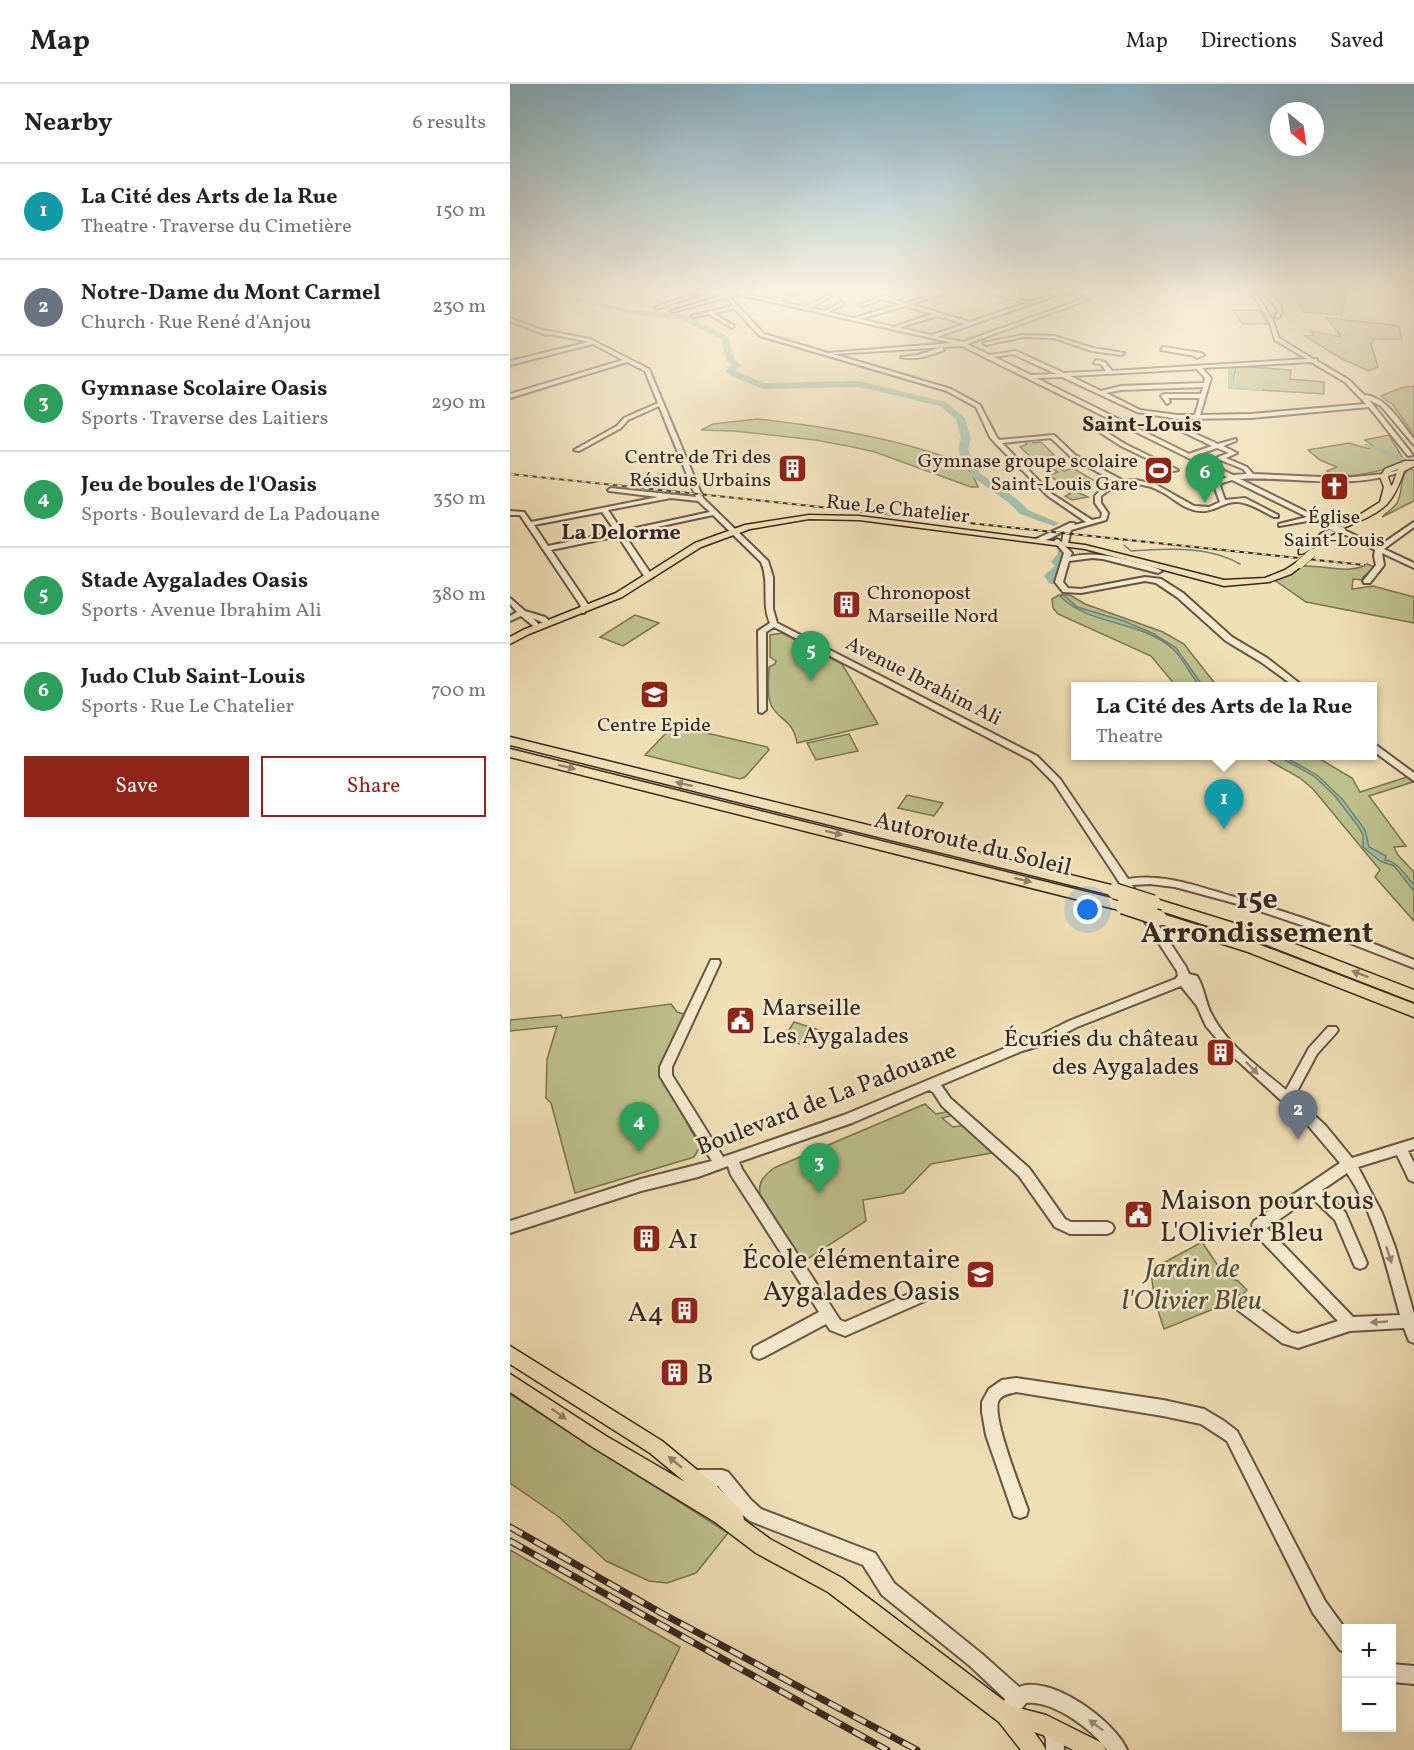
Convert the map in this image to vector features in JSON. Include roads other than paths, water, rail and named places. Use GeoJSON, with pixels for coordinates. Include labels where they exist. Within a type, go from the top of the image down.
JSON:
{"type":"FeatureCollection","features":[{"type":"Feature","properties":{"kind":"highway","name":"Autoroute du Soleil"},"geometry":{"type":"LineString","coordinates":[[510,741],[738,803]]}},
{"type":"Feature","properties":{"kind":"highway","name":"Autoroute du Soleil"},"geometry":{"type":"LineString","coordinates":[[510,753],[1120,887],[1154,914],[1262,951],[1414,1011]]}},
{"type":"Feature","properties":{"kind":"highway","name":"Autoroute du Soleil"},"geometry":{"type":"LineString","coordinates":[[780,813],[1122,906],[1264,938],[1414,996]]}},
{"type":"Feature","properties":{"kind":"main road"},"geometry":{"type":"LineString","coordinates":[[1061,544],[1109,552],[1224,584],[1253,582],[1277,576],[1328,540],[1390,507],[1395,499],[1401,470],[1413,459]]}},
{"type":"Feature","properties":{"kind":"main road"},"geometry":{"type":"LineString","coordinates":[[1385,503],[1388,487],[1386,474],[1413,459]]}},
{"type":"Feature","properties":{"kind":"main road"},"geometry":{"type":"LineString","coordinates":[[1295,563],[1302,552],[1320,537],[1370,514],[1385,503],[1397,485]]}},
{"type":"Feature","properties":{"kind":"main road","name":"Rue Le Chatelier"},"geometry":{"type":"LineString","coordinates":[[510,635],[620,595],[698,545],[732,531],[782,520],[827,517],[859,518],[1061,544]]}},
{"type":"Feature","properties":{"kind":"main road","name":"Rue Le Chatelier"},"geometry":{"type":"LineString","coordinates":[[989,535],[1061,544],[1074,550],[1200,579]]}},
{"type":"Feature","properties":{"kind":"main road","name":"Rue Le Chatelier"},"geometry":{"type":"LineString","coordinates":[[510,641],[541,624]]}},
{"type":"Feature","properties":{"kind":"main road"},"geometry":{"type":"LineString","coordinates":[[510,1354],[656,1447],[730,1508],[763,1546],[835,1585],[1012,1706],[1095,1750]]}},
{"type":"Feature","properties":{"kind":"main road"},"geometry":{"type":"LineString","coordinates":[[510,1382],[600,1443],[730,1508]]}},
{"type":"Feature","properties":{"kind":"main road"},"geometry":{"type":"LineString","coordinates":[[1012,1706],[1035,1750]]}},
{"type":"Feature","properties":{"kind":"street"},"geometry":{"type":"LineString","coordinates":[[510,396],[600,369]]}},
{"type":"Feature","properties":{"kind":"street"},"geometry":{"type":"LineString","coordinates":[[645,369],[699,499],[764,561],[770,570],[769,613],[774,624],[762,631],[762,710]]}},
{"type":"Feature","properties":{"kind":"street"},"geometry":{"type":"LineString","coordinates":[[874,369],[959,394],[981,409],[997,442],[1050,495],[1092,523]]}},
{"type":"Feature","properties":{"kind":"street"},"geometry":{"type":"LineString","coordinates":[[1013,369],[1331,526],[1412,562]]}},
{"type":"Feature","properties":{"kind":"street"},"geometry":{"type":"LineString","coordinates":[[1050,369],[1139,411],[1177,417],[1251,416],[1374,404]]}},
{"type":"Feature","properties":{"kind":"street"},"geometry":{"type":"LineString","coordinates":[[1107,369],[1110,372]]}},
{"type":"Feature","properties":{"kind":"street"},"geometry":{"type":"LineString","coordinates":[[1030,377],[1167,369]]}},
{"type":"Feature","properties":{"kind":"street"},"geometry":{"type":"LineString","coordinates":[[1197,417],[1208,378],[1200,369]]}},
{"type":"Feature","properties":{"kind":"street"},"geometry":{"type":"LineString","coordinates":[[1329,369],[1350,380],[1401,427],[1414,443]]}},
{"type":"Feature","properties":{"kind":"street"},"geometry":{"type":"LineString","coordinates":[[1100,393],[1121,388],[1206,385]]}},
{"type":"Feature","properties":{"kind":"street"},"geometry":{"type":"LineString","coordinates":[[1167,402],[1164,396],[1203,396]]}},
{"type":"Feature","properties":{"kind":"street"},"geometry":{"type":"LineString","coordinates":[[576,450],[619,427],[626,419],[660,404]]}},
{"type":"Feature","properties":{"kind":"street"},"geometry":{"type":"LineString","coordinates":[[1374,404],[1413,459]]}},
{"type":"Feature","properties":{"kind":"street"},"geometry":{"type":"LineString","coordinates":[[1095,427],[1126,446],[1175,470]]}},
{"type":"Feature","properties":{"kind":"street"},"geometry":{"type":"LineString","coordinates":[[1389,427],[1401,427]]}},
{"type":"Feature","properties":{"kind":"street"},"geometry":{"type":"LineString","coordinates":[[1185,431],[1234,453],[1220,459],[1245,468],[1251,476]]}},
{"type":"Feature","properties":{"kind":"street"},"geometry":{"type":"LineString","coordinates":[[1394,434],[1407,434]]}},
{"type":"Feature","properties":{"kind":"street"},"geometry":{"type":"LineString","coordinates":[[997,442],[1052,436],[1074,456],[1122,483]]}},
{"type":"Feature","properties":{"kind":"street"},"geometry":{"type":"LineString","coordinates":[[1145,441],[1154,439]]}},
{"type":"Feature","properties":{"kind":"street"},"geometry":{"type":"LineString","coordinates":[[1188,456],[1234,440]]}},
{"type":"Feature","properties":{"kind":"street"},"geometry":{"type":"LineString","coordinates":[[1126,446],[1136,444]]}},
{"type":"Feature","properties":{"kind":"street"},"geometry":{"type":"LineString","coordinates":[[1230,503],[1217,486],[1220,482],[1233,477],[1351,479],[1401,470]]}},
{"type":"Feature","properties":{"kind":"street"},"geometry":{"type":"LineString","coordinates":[[1061,544],[1068,529],[1092,523],[1105,516],[1098,503],[1099,494],[1122,483],[1144,483],[1158,487],[1182,504],[1197,509],[1215,507],[1243,499],[1276,516]]}},
{"type":"Feature","properties":{"kind":"street"},"geometry":{"type":"LineString","coordinates":[[611,490],[699,499]]}},
{"type":"Feature","properties":{"kind":"street"},"geometry":{"type":"LineString","coordinates":[[530,524],[671,496]]}},
{"type":"Feature","properties":{"kind":"street"},"geometry":{"type":"LineString","coordinates":[[604,509],[648,577]]}},
{"type":"Feature","properties":{"kind":"street"},"geometry":{"type":"LineString","coordinates":[[510,513],[522,513],[583,608]]}},
{"type":"Feature","properties":{"kind":"street"},"geometry":{"type":"LineString","coordinates":[[546,549],[714,513]]}},
{"type":"Feature","properties":{"kind":"street"},"geometry":{"type":"LineString","coordinates":[[1037,540],[1051,538],[1065,526],[1081,517]]}},
{"type":"Feature","properties":{"kind":"street"},"geometry":{"type":"LineString","coordinates":[[1281,525],[1315,517]]}},
{"type":"Feature","properties":{"kind":"street"},"geometry":{"type":"LineString","coordinates":[[1367,581],[1380,565],[1377,554],[1379,549],[1414,524]]}},
{"type":"Feature","properties":{"kind":"street"},"geometry":{"type":"LineString","coordinates":[[1061,544],[1065,526]]}},
{"type":"Feature","properties":{"kind":"street"},"geometry":{"type":"LineString","coordinates":[[1061,544],[1068,553],[1069,561]]}},
{"type":"Feature","properties":{"kind":"street"},"geometry":{"type":"LineString","coordinates":[[1074,550],[1059,582],[1066,590],[1082,591],[1145,579],[1158,581],[1180,595],[1229,639],[1264,660],[1293,682]]}},
{"type":"Feature","properties":{"kind":"street"},"geometry":{"type":"LineString","coordinates":[[1069,561],[1080,556],[1098,557],[1158,571]]}},
{"type":"Feature","properties":{"kind":"street"},"geometry":{"type":"LineString","coordinates":[[510,600],[522,612],[541,624]]}},
{"type":"Feature","properties":{"kind":"street"},"geometry":{"type":"LineString","coordinates":[[510,620],[522,612]]}},
{"type":"Feature","properties":{"kind":"street","name":"Avenue Ibrahim Ali"},"geometry":{"type":"LineString","coordinates":[[774,624],[1018,748],[1044,766],[1072,802],[1120,887]]}},
{"type":"Feature","properties":{"kind":"street"},"geometry":{"type":"LineString","coordinates":[[1377,749],[1414,778]]}},
{"type":"Feature","properties":{"kind":"street"},"geometry":{"type":"LineString","coordinates":[[1120,887],[1162,880],[1272,910],[1347,936],[1414,964]]}},
{"type":"Feature","properties":{"kind":"street"},"geometry":{"type":"LineString","coordinates":[[1154,914],[1186,985],[1204,1006],[1206,1016],[1257,1075],[1320,1129],[1348,1165],[1369,1198],[1390,1255],[1414,1336]]}},
{"type":"Feature","properties":{"kind":"street"},"geometry":{"type":"LineString","coordinates":[[715,963],[666,1067],[666,1076],[736,1172],[835,1325],[844,1329],[922,1295]]}},
{"type":"Feature","properties":{"kind":"street","name":"Boulevard de La Padouane"},"geometry":{"type":"LineString","coordinates":[[510,1227],[641,1185],[669,1180],[727,1162],[848,1119],[1179,982],[1184,977]]}},
{"type":"Feature","properties":{"kind":"street"},"geometry":{"type":"LineString","coordinates":[[1287,1099],[1313,1051],[1332,1030]]}},
{"type":"Feature","properties":{"kind":"street"},"geometry":{"type":"LineString","coordinates":[[930,1085],[938,1089],[946,1101],[1024,1172],[1060,1222],[1070,1228],[1107,1228]]}},
{"type":"Feature","properties":{"kind":"street"},"geometry":{"type":"LineString","coordinates":[[1350,1324],[1261,1231],[1259,1225],[1348,1165],[1414,1143]]}},
{"type":"Feature","properties":{"kind":"street"},"geometry":{"type":"LineString","coordinates":[[1400,1148],[1414,1176]]}},
{"type":"Feature","properties":{"kind":"street"},"geometry":{"type":"LineString","coordinates":[[1312,1189],[1340,1216],[1360,1263]]}},
{"type":"Feature","properties":{"kind":"street"},"geometry":{"type":"LineString","coordinates":[[1240,1303],[1287,1338],[1298,1341],[1350,1324],[1409,1321]]}},
{"type":"Feature","properties":{"kind":"street"},"geometry":{"type":"LineString","coordinates":[[759,1352],[828,1315]]}},
{"type":"Feature","properties":{"kind":"street"},"geometry":{"type":"LineString","coordinates":[[1020,1510],[989,1416],[993,1394],[1004,1386],[1016,1385],[1204,1417],[1232,1436],[1319,1608],[1342,1638]]}},
{"type":"Feature","properties":{"kind":"street"},"geometry":{"type":"LineString","coordinates":[[730,1508],[756,1515],[869,1559],[888,1589],[976,1660],[1012,1706],[1026,1693],[1038,1694],[1069,1706],[1101,1729],[1118,1750]]}},
{"type":"Feature","properties":{"kind":"street"},"geometry":{"type":"LineString","coordinates":[[1396,1673],[1414,1675]]}},
{"type":"Feature","properties":{"kind":"street"},"geometry":{"type":"LineString","coordinates":[[1046,1725],[1055,1737],[1055,1750]]}},
{"type":"Feature","properties":{"kind":"waterway"},"geometry":{"type":"LineString","coordinates":[[732,369],[730,370],[732,373],[763,386],[859,384],[943,404],[960,418],[966,439],[963,448],[965,455],[976,466],[973,473],[1013,501],[1024,512],[1054,523]]}},
{"type":"Feature","properties":{"kind":"waterway"},"geometry":{"type":"LineString","coordinates":[[1231,369],[1230,388],[1260,390]]}},
{"type":"Feature","properties":{"kind":"waterway"},"geometry":{"type":"LineString","coordinates":[[1366,445],[1414,464]]}},
{"type":"Feature","properties":{"kind":"waterway"},"geometry":{"type":"LineString","coordinates":[[1124,545],[1131,551],[1173,549],[1201,551],[1228,558],[1240,564]]}},
{"type":"Feature","properties":{"kind":"waterway"},"geometry":{"type":"LineString","coordinates":[[1054,582],[1050,576],[1061,567],[1057,562],[1063,556],[1062,552]]}},
{"type":"Feature","properties":{"kind":"railway"},"geometry":{"type":"LineString","coordinates":[[510,474],[1364,565]]}},
{"type":"Feature","properties":{"kind":"railway"},"geometry":{"type":"LineString","coordinates":[[510,1527],[663,1614],[917,1750]]}},
{"type":"Feature","properties":{"kind":"railway"},"geometry":{"type":"LineString","coordinates":[[510,1541],[887,1750]]}},
{"type":"Feature","properties":{"kind":"place","name":"Centre de Tri des Résidus Urbains"},"geometry":{"type":"Point","coordinates":[792,468]}},
{"type":"Feature","properties":{"kind":"place","name":"Gymnase groupe scolaire Saint-Louis Gare"},"geometry":{"type":"Point","coordinates":[1159,471]}},
{"type":"Feature","properties":{"kind":"place","name":"Église Saint-Louis"},"geometry":{"type":"Point","coordinates":[1334,486]}},
{"type":"Feature","properties":{"kind":"place","name":"Judo Club Saint-Louis"},"geometry":{"type":"Point","coordinates":[1205,503]}},
{"type":"Feature","properties":{"kind":"place","name":"Chronopost Marseille Nord"},"geometry":{"type":"Point","coordinates":[846,604]}},
{"type":"Feature","properties":{"kind":"place","name":"Stade Aygalades Oasis"},"geometry":{"type":"Point","coordinates":[811,681]}},
{"type":"Feature","properties":{"kind":"place","name":"Centre Epide"},"geometry":{"type":"Point","coordinates":[654,694]}},
{"type":"Feature","properties":{"kind":"place","name":"La Cité des Arts de la Rue"},"geometry":{"type":"Point","coordinates":[1224,829]}},
{"type":"Feature","properties":{"kind":"place","name":"Marseille Les Aygalades"},"geometry":{"type":"Point","coordinates":[741,1021]}},
{"type":"Feature","properties":{"kind":"place","name":"Écuries du château des Aygalades"},"geometry":{"type":"Point","coordinates":[1220,1052]}},
{"type":"Feature","properties":{"kind":"place","name":"Notre-Dame du Mont Carmel"},"geometry":{"type":"Point","coordinates":[1298,1140]}},
{"type":"Feature","properties":{"kind":"place","name":"Jeu de boules de l'Oasis"},"geometry":{"type":"Point","coordinates":[639,1152]}},
{"type":"Feature","properties":{"kind":"place","name":"Gymnase Scolaire Oasis"},"geometry":{"type":"Point","coordinates":[819,1193]}},
{"type":"Feature","properties":{"kind":"place","name":"Maison pour tous L'Olivier Bleu"},"geometry":{"type":"Point","coordinates":[1139,1215]}},
{"type":"Feature","properties":{"kind":"place","name":"A1"},"geometry":{"type":"Point","coordinates":[647,1238]}},
{"type":"Feature","properties":{"kind":"place","name":"École élémentaire Aygalades Oasis"},"geometry":{"type":"Point","coordinates":[981,1274]}},
{"type":"Feature","properties":{"kind":"place","name":"A4"},"geometry":{"type":"Point","coordinates":[685,1311]}},
{"type":"Feature","properties":{"kind":"place","name":"B"},"geometry":{"type":"Point","coordinates":[675,1373]}},
{"type":"Feature","properties":{"kind":"district","name":"Saint-Louis"},"geometry":{"type":"Point","coordinates":[1142,423]}},
{"type":"Feature","properties":{"kind":"district","name":"La Delorme"},"geometry":{"type":"Point","coordinates":[621,531]}},
{"type":"Feature","properties":{"kind":"district","name":"15e Arrondissement"},"geometry":{"type":"Point","coordinates":[1257,915]}},
{"type":"Feature","properties":{"kind":"park label","name":"Jardin de l'Olivier Bleu"},"geometry":{"type":"Point","coordinates":[1192,1283]}}]}
